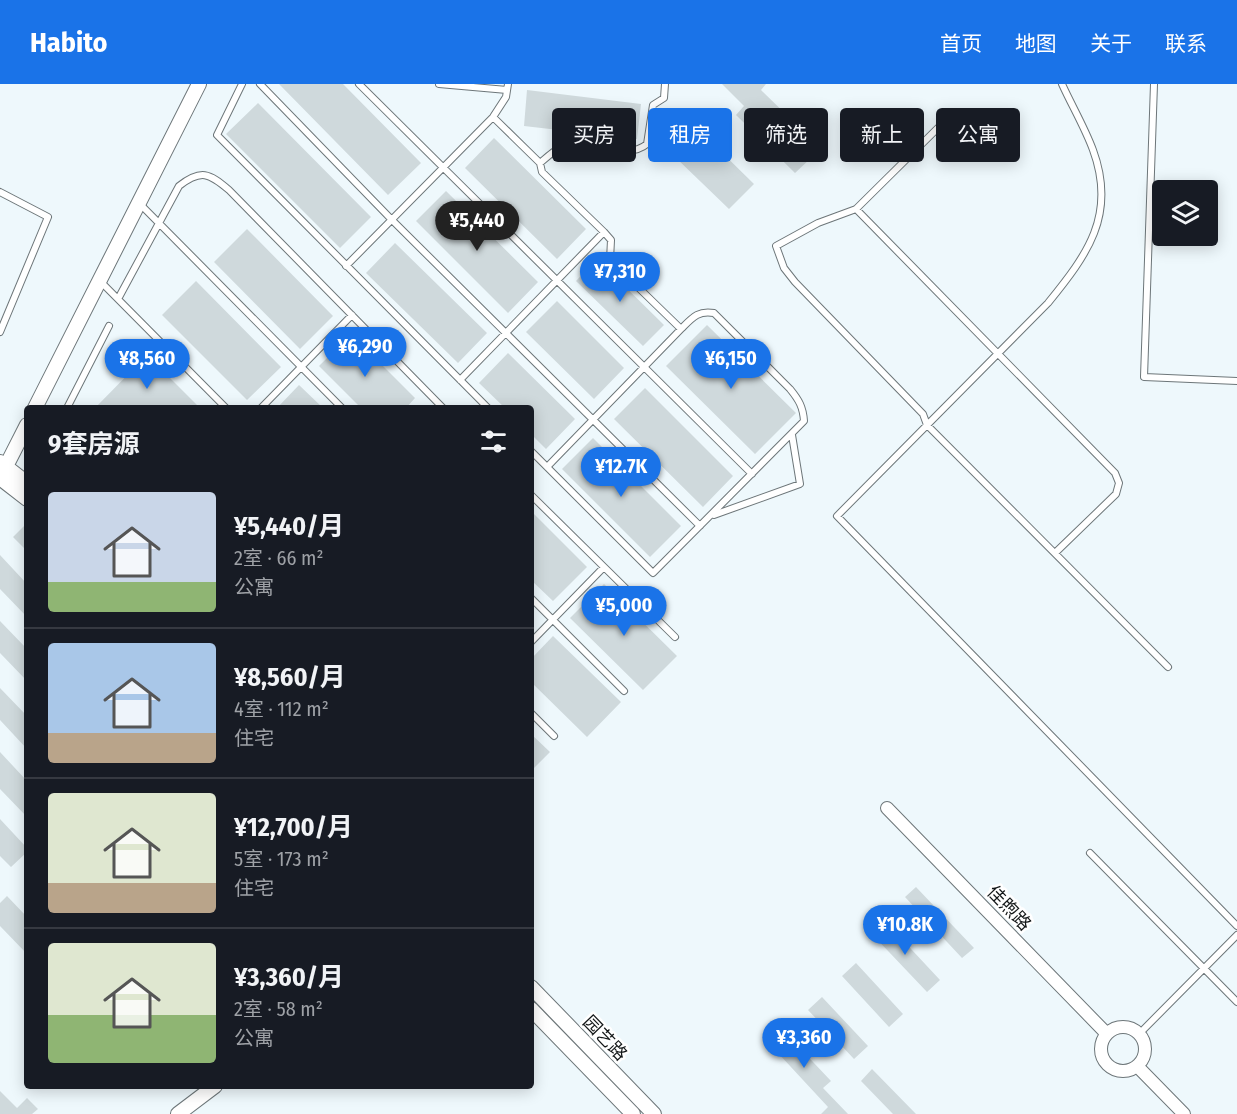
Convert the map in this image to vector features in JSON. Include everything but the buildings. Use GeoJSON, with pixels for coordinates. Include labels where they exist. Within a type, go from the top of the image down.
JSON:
{"type":"FeatureCollection","features":[{"type":"Feature","properties":{"kind":"street"},"geometry":{"type":"LineString","coordinates":[[37,405],[199,84]]}},
{"type":"Feature","properties":{"kind":"street"},"geometry":{"type":"LineString","coordinates":[[1,472],[24,430]]}},
{"type":"Feature","properties":{"kind":"street"},"geometry":{"type":"LineString","coordinates":[[1,472],[24,482]]}},
{"type":"Feature","properties":{"kind":"street"},"geometry":{"type":"LineString","coordinates":[[1,472],[24,496]]}},
{"type":"Feature","properties":{"kind":"street","name":"佳煦路"},"geometry":{"type":"LineString","coordinates":[[887,808],[1106,1033]]}},
{"type":"Feature","properties":{"kind":"street","name":"园艺路"},"geometry":{"type":"LineString","coordinates":[[534,990],[654,1114]]}},
{"type":"Feature","properties":{"kind":"street","name":"园艺路"},"geometry":{"type":"LineString","coordinates":[[534,1012],[633,1114]]}},
{"type":"Feature","properties":{"kind":"street"},"geometry":{"type":"LineString","coordinates":[[1123,1026],[1140,1033],[1146,1051],[1138,1067],[1122,1072],[1106,1065],[1100,1049],[1106,1033],[1123,1026]]}},
{"type":"Feature","properties":{"kind":"street"},"geometry":{"type":"LineString","coordinates":[[1138,1067],[1184,1114]]}},
{"type":"Feature","properties":{"kind":"street"},"geometry":{"type":"LineString","coordinates":[[178,1114],[211,1089]]}},
{"type":"Feature","properties":{"kind":"lane"},"geometry":{"type":"LineString","coordinates":[[243,84],[217,135],[485,405]]}},
{"type":"Feature","properties":{"kind":"lane"},"geometry":{"type":"LineString","coordinates":[[260,84],[392,220],[700,526]]}},
{"type":"Feature","properties":{"kind":"lane"},"geometry":{"type":"LineString","coordinates":[[359,84],[752,474]]}},
{"type":"Feature","properties":{"kind":"lane"},"geometry":{"type":"LineString","coordinates":[[346,266],[494,117],[506,97],[507,87],[439,84]]}},
{"type":"Feature","properties":{"kind":"lane"},"geometry":{"type":"LineString","coordinates":[[540,163],[555,151],[572,148],[589,147],[634,152],[642,149],[647,144],[653,105],[664,98],[665,84]]}},
{"type":"Feature","properties":{"kind":"lane"},"geometry":{"type":"LineString","coordinates":[[1062,84],[1094,151],[1100,176],[1102,210],[1094,238],[1075,270],[1048,303],[837,516],[1237,926]]}},
{"type":"Feature","properties":{"kind":"lane"},"geometry":{"type":"LineString","coordinates":[[1154,84],[1144,377],[1237,381]]}},
{"type":"Feature","properties":{"kind":"lane"},"geometry":{"type":"LineString","coordinates":[[494,117],[540,163],[542,172],[611,240],[610,260],[681,329]]}},
{"type":"Feature","properties":{"kind":"lane"},"geometry":{"type":"LineString","coordinates":[[936,130],[856,209],[818,223],[776,246],[784,268],[923,414],[927,425],[1168,667]]}},
{"type":"Feature","properties":{"kind":"lane"},"geometry":{"type":"LineString","coordinates":[[118,299],[179,186],[189,178],[202,174],[215,178],[440,405]]}},
{"type":"Feature","properties":{"kind":"lane"},"geometry":{"type":"LineString","coordinates":[[0,192],[48,217],[0,332]]}},
{"type":"Feature","properties":{"kind":"lane"},"geometry":{"type":"LineString","coordinates":[[139,203],[339,405]]}},
{"type":"Feature","properties":{"kind":"lane"},"geometry":{"type":"LineString","coordinates":[[856,209],[1115,473],[1119,483],[1116,494],[1055,553]]}},
{"type":"Feature","properties":{"kind":"lane"},"geometry":{"type":"LineString","coordinates":[[460,380],[604,232]]}},
{"type":"Feature","properties":{"kind":"lane"},"geometry":{"type":"LineString","coordinates":[[100,281],[223,405]]}},
{"type":"Feature","properties":{"kind":"lane"},"geometry":{"type":"LineString","coordinates":[[534,454],[653,573],[792,435],[804,421],[804,409],[800,400],[714,313],[704,312],[696,314],[547,466]]}},
{"type":"Feature","properties":{"kind":"lane"},"geometry":{"type":"LineString","coordinates":[[264,405],[352,315]]}},
{"type":"Feature","properties":{"kind":"lane"},"geometry":{"type":"LineString","coordinates":[[69,405],[108,326]]}},
{"type":"Feature","properties":{"kind":"lane"},"geometry":{"type":"LineString","coordinates":[[432,405],[436,401]]}},
{"type":"Feature","properties":{"kind":"lane"},"geometry":{"type":"LineString","coordinates":[[710,516],[800,484],[792,435]]}},
{"type":"Feature","properties":{"kind":"lane"},"geometry":{"type":"LineString","coordinates":[[534,498],[675,637]]}},
{"type":"Feature","properties":{"kind":"lane"},"geometry":{"type":"LineString","coordinates":[[534,639],[604,567]]}},
{"type":"Feature","properties":{"kind":"lane"},"geometry":{"type":"LineString","coordinates":[[534,601],[624,691]]}},
{"type":"Feature","properties":{"kind":"lane"},"geometry":{"type":"LineString","coordinates":[[534,716],[554,736]]}},
{"type":"Feature","properties":{"kind":"lane"},"geometry":{"type":"LineString","coordinates":[[1090,853],[1237,1002]]}},
{"type":"Feature","properties":{"kind":"lane"},"geometry":{"type":"LineString","coordinates":[[1140,1033],[1237,936]]}}]}
